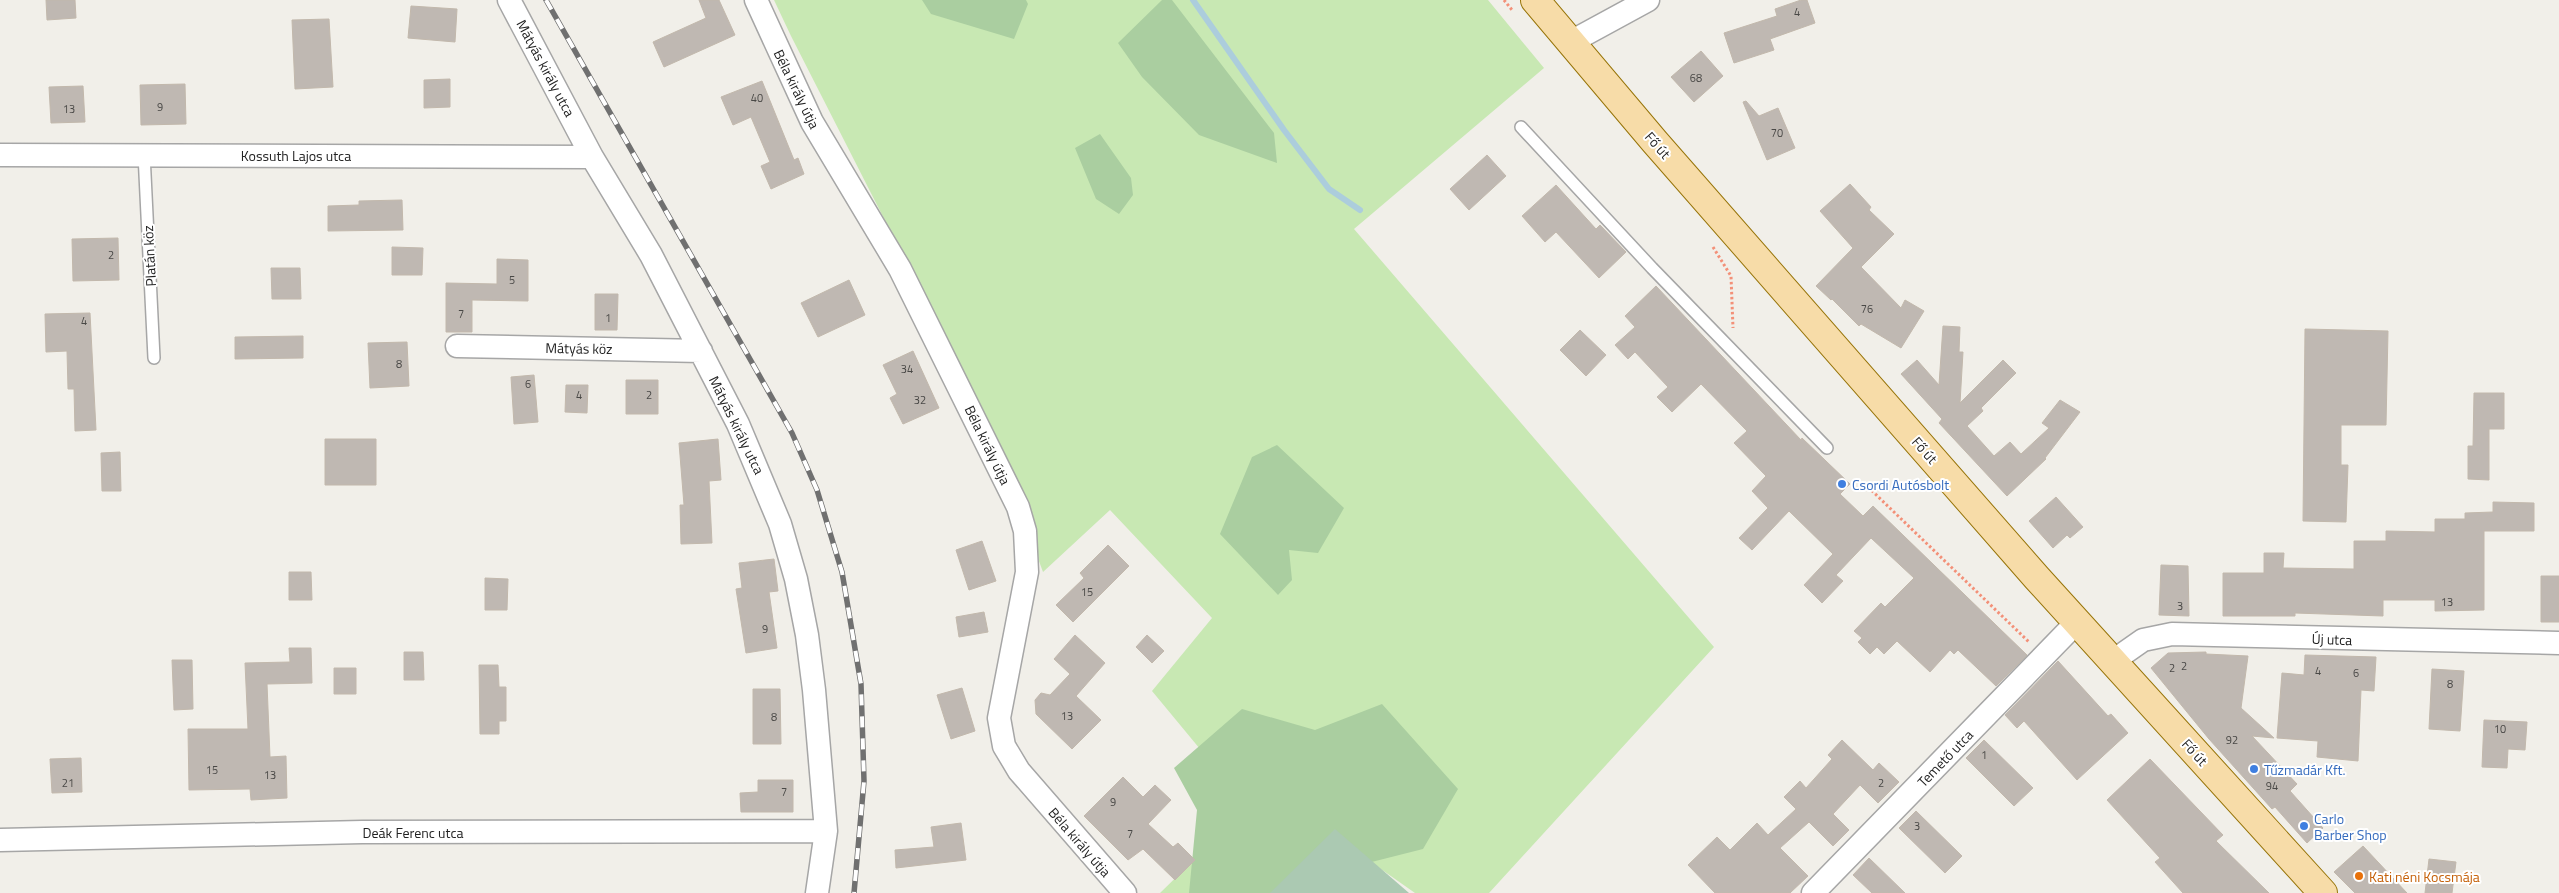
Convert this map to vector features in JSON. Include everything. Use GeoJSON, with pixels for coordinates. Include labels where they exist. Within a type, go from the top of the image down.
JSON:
{"type":"FeatureCollection","features":[{"type":"Feature","properties":{"kind":"main road","name":"Fő út"},"geometry":{"type":"LineString","coordinates":[[1535,0],[1569,42],[2077,622],[2323,893]]}},
{"type":"Feature","properties":{"kind":"street","name":"Mátyás király utca"},"geometry":{"type":"LineString","coordinates":[[510,0],[592,156],[651,255],[701,351],[763,478],[780,524],[796,579],[807,635],[814,690],[826,830],[817,893]]}},
{"type":"Feature","properties":{"kind":"street","name":"Béla király útja"},"geometry":{"type":"LineString","coordinates":[[756,0],[812,122],[900,269],[1018,507],[1026,538],[1027,572],[999,718],[1004,746],[1019,771],[1125,893]]}},
{"type":"Feature","properties":{"kind":"street"},"geometry":{"type":"LineString","coordinates":[[1569,42],[1648,0]]}},
{"type":"Feature","properties":{"kind":"street","name":"Kossuth Lajos utca"},"geometry":{"type":"LineString","coordinates":[[0,154],[592,156]]}},
{"type":"Feature","properties":{"kind":"street","name":"Mátyás köz"},"geometry":{"type":"LineString","coordinates":[[457,346],[701,351]]}},
{"type":"Feature","properties":{"kind":"street","name":"Temető utca"},"geometry":{"type":"LineString","coordinates":[[1813,893],[2077,622]]}},
{"type":"Feature","properties":{"kind":"street","name":"Új utca"},"geometry":{"type":"LineString","coordinates":[[2113,661],[2143,640],[2172,634],[2559,643]]}},
{"type":"Feature","properties":{"kind":"street","name":"Deák Ferenc utca"},"geometry":{"type":"LineString","coordinates":[[0,840],[362,832],[826,830]]}},
{"type":"Feature","properties":{"kind":"lane"},"geometry":{"type":"LineString","coordinates":[[1521,127],[1827,448]]}},
{"type":"Feature","properties":{"kind":"lane","name":"Platán köz"},"geometry":{"type":"LineString","coordinates":[[144,154],[154,358]]}},
{"type":"Feature","properties":{"kind":"path"},"geometry":{"type":"LineString","coordinates":[[1707,239],[1731,276],[1733,351]]}},
{"type":"Feature","properties":{"kind":"path"},"geometry":{"type":"LineString","coordinates":[[1868,488],[2044,656]]}},
{"type":"Feature","properties":{"kind":"green space"},"geometry":{"type":"Polygon","coordinates":[[[774,0],[1488,0],[1544,68],[1354,229],[1714,647],[1489,893],[1415,893],[1331,834],[1265,893],[1160,893],[1248,807],[1152,691],[1212,618],[1110,510],[1043,572],[988,423],[774,0]]]}},
{"type":"Feature","properties":{"kind":"green space"},"geometry":{"type":"Polygon","coordinates":[[[922,0],[1026,0],[1028,4],[1014,39],[931,14],[922,0]]]}},
{"type":"Feature","properties":{"kind":"green space"},"geometry":{"type":"Polygon","coordinates":[[[1162,0],[1172,0],[1274,133],[1277,163],[1199,135],[1142,77],[1118,43],[1162,0]]]}},
{"type":"Feature","properties":{"kind":"green space"},"geometry":{"type":"Polygon","coordinates":[[[1100,134],[1131,178],[1133,195],[1119,214],[1096,199],[1075,148],[1100,134]]]}},
{"type":"Feature","properties":{"kind":"green space"},"geometry":{"type":"Polygon","coordinates":[[[1277,445],[1344,508],[1318,553],[1289,550],[1292,580],[1278,595],[1220,534],[1252,457],[1277,445]]]}},
{"type":"Feature","properties":{"kind":"green space"},"geometry":{"type":"Polygon","coordinates":[[[1382,704],[1458,789],[1423,849],[1332,872],[1307,893],[1189,893],[1197,810],[1174,768],[1242,709],[1315,730],[1382,704]]]}},
{"type":"Feature","properties":{"kind":"green space"},"geometry":{"type":"Polygon","coordinates":[[[1335,829],[1409,893],[1270,893],[1335,829]]]}},
{"type":"Feature","properties":{"kind":"building"},"geometry":{"type":"Polygon","coordinates":[[[46,0],[75,0],[76,18],[47,20],[46,0]]]}},
{"type":"Feature","properties":{"kind":"building"},"geometry":{"type":"Polygon","coordinates":[[[699,0],[719,0],[735,35],[664,67],[653,42],[706,18],[699,0]]]}},
{"type":"Feature","properties":{"kind":"building"},"geometry":{"type":"Polygon","coordinates":[[[1801,0],[1807,0],[1815,23],[1770,39],[1774,50],[1734,63],[1724,33],[1777,16],[1775,9],[1801,0]]]}},
{"type":"Feature","properties":{"kind":"building"},"geometry":{"type":"Polygon","coordinates":[[[411,6],[457,9],[455,42],[408,38],[411,6]]]}},
{"type":"Feature","properties":{"kind":"building"},"geometry":{"type":"Polygon","coordinates":[[[329,19],[333,87],[295,89],[292,20],[329,19]]]}},
{"type":"Feature","properties":{"kind":"building"},"geometry":{"type":"Polygon","coordinates":[[[1701,51],[1723,76],[1694,102],[1671,77],[1701,51]]]}},
{"type":"Feature","properties":{"kind":"building"},"geometry":{"type":"Polygon","coordinates":[[[450,79],[450,107],[424,108],[424,80],[450,79]]]}},
{"type":"Feature","properties":{"kind":"building"},"geometry":{"type":"Polygon","coordinates":[[[762,81],[794,160],[798,158],[804,174],[771,189],[761,166],[770,162],[751,117],[733,125],[721,97],[762,81]]]}},
{"type":"Feature","properties":{"kind":"building"},"geometry":{"type":"Polygon","coordinates":[[[185,84],[186,124],[141,125],[140,85],[185,84]]]}},
{"type":"Feature","properties":{"kind":"building"},"geometry":{"type":"Polygon","coordinates":[[[83,86],[85,122],[51,123],[49,87],[83,86]]]}},
{"type":"Feature","properties":{"kind":"building"},"geometry":{"type":"Polygon","coordinates":[[[1746,101],[1759,116],[1778,108],[1795,148],[1767,160],[1743,102],[1746,101]]]}},
{"type":"Feature","properties":{"kind":"building"},"geometry":{"type":"Polygon","coordinates":[[[1487,155],[1506,176],[1469,210],[1450,189],[1487,155]]]}},
{"type":"Feature","properties":{"kind":"building"},"geometry":{"type":"Polygon","coordinates":[[[1850,184],[1871,207],[1869,210],[1894,234],[1861,267],[1901,308],[1905,300],[1924,311],[1901,348],[1861,324],[1859,326],[1816,286],[1853,248],[1820,211],[1850,184]]]}},
{"type":"Feature","properties":{"kind":"building"},"geometry":{"type":"Polygon","coordinates":[[[1556,185],[1596,229],[1600,225],[1626,252],[1599,278],[1556,232],[1545,242],[1522,216],[1556,185]]]}},
{"type":"Feature","properties":{"kind":"building"},"geometry":{"type":"Polygon","coordinates":[[[402,200],[403,230],[328,231],[328,206],[359,205],[359,201],[402,200]]]}},
{"type":"Feature","properties":{"kind":"building"},"geometry":{"type":"Polygon","coordinates":[[[118,238],[119,280],[73,281],[72,239],[118,238]]]}},
{"type":"Feature","properties":{"kind":"building"},"geometry":{"type":"Polygon","coordinates":[[[392,247],[423,248],[422,275],[392,275],[392,247]]]}},
{"type":"Feature","properties":{"kind":"building"},"geometry":{"type":"Polygon","coordinates":[[[497,259],[528,260],[528,301],[472,300],[472,332],[446,332],[446,283],[497,284],[497,259]]]}},
{"type":"Feature","properties":{"kind":"building"},"geometry":{"type":"Polygon","coordinates":[[[271,268],[300,268],[301,299],[272,299],[271,268]]]}},
{"type":"Feature","properties":{"kind":"building"},"geometry":{"type":"Polygon","coordinates":[[[849,280],[865,315],[818,337],[801,303],[849,280]]]}},
{"type":"Feature","properties":{"kind":"building"},"geometry":{"type":"Polygon","coordinates":[[[1656,286],[1801,440],[1802,438],[1850,484],[1840,494],[1863,516],[1873,506],[2027,655],[1996,686],[1958,650],[1954,654],[1950,650],[1930,672],[1897,641],[1884,654],[1877,647],[1870,654],[1858,642],[1862,638],[1854,631],[1881,603],[1885,607],[1914,578],[1871,538],[1836,575],[1843,581],[1822,603],[1804,585],[1833,554],[1789,511],[1752,550],[1739,538],[1768,508],[1752,491],[1766,476],[1734,443],[1747,431],[1701,384],[1672,412],[1657,397],[1668,387],[1635,352],[1628,359],[1615,345],[1635,327],[1625,316],[1656,286]]]}},
{"type":"Feature","properties":{"kind":"building"},"geometry":{"type":"Polygon","coordinates":[[[595,294],[618,294],[617,330],[595,330],[595,294]]]}},
{"type":"Feature","properties":{"kind":"building"},"geometry":{"type":"Polygon","coordinates":[[[90,313],[96,430],[75,431],[74,389],[68,389],[67,351],[46,352],[45,314],[90,313]]]}},
{"type":"Feature","properties":{"kind":"building"},"geometry":{"type":"Polygon","coordinates":[[[1943,326],[1960,327],[1959,352],[1963,352],[1960,403],[2003,360],[2016,373],[1981,408],[1983,411],[1967,426],[1994,456],[2010,442],[2021,454],[2049,428],[2042,423],[2060,400],[2080,412],[2046,459],[2007,496],[1939,423],[1942,419],[1901,374],[1917,360],[1939,385],[1943,326]]]}},
{"type":"Feature","properties":{"kind":"building"},"geometry":{"type":"Polygon","coordinates":[[[2305,329],[2388,331],[2386,425],[2341,425],[2341,465],[2348,465],[2346,522],[2303,521],[2305,329]]]}},
{"type":"Feature","properties":{"kind":"building"},"geometry":{"type":"Polygon","coordinates":[[[1580,330],[1606,355],[1586,376],[1560,350],[1580,330]]]}},
{"type":"Feature","properties":{"kind":"building"},"geometry":{"type":"Polygon","coordinates":[[[303,336],[303,358],[235,359],[235,337],[303,336]]]}},
{"type":"Feature","properties":{"kind":"building"},"geometry":{"type":"Polygon","coordinates":[[[407,342],[409,386],[370,388],[368,343],[407,342]]]}},
{"type":"Feature","properties":{"kind":"building"},"geometry":{"type":"Polygon","coordinates":[[[913,351],[939,408],[903,424],[890,398],[897,394],[883,365],[913,351]]]}},
{"type":"Feature","properties":{"kind":"building"},"geometry":{"type":"Polygon","coordinates":[[[534,375],[538,422],[514,424],[511,377],[534,375]]]}},
{"type":"Feature","properties":{"kind":"building"},"geometry":{"type":"Polygon","coordinates":[[[626,380],[658,380],[658,414],[626,414],[626,380]]]}},
{"type":"Feature","properties":{"kind":"building"},"geometry":{"type":"Polygon","coordinates":[[[566,385],[588,385],[587,413],[565,412],[566,385]]]}},
{"type":"Feature","properties":{"kind":"building"},"geometry":{"type":"Polygon","coordinates":[[[2474,393],[2504,393],[2504,429],[2489,429],[2489,480],[2468,479],[2468,446],[2473,446],[2474,393]]]}},
{"type":"Feature","properties":{"kind":"building"},"geometry":{"type":"Polygon","coordinates":[[[325,439],[376,439],[376,485],[325,485],[325,439]]]}},
{"type":"Feature","properties":{"kind":"building"},"geometry":{"type":"Polygon","coordinates":[[[718,439],[721,480],[709,481],[712,543],[681,544],[680,505],[684,505],[679,443],[718,439]]]}},
{"type":"Feature","properties":{"kind":"building"},"geometry":{"type":"Polygon","coordinates":[[[120,452],[121,491],[102,491],[101,453],[120,452]]]}},
{"type":"Feature","properties":{"kind":"building"},"geometry":{"type":"Polygon","coordinates":[[[2056,497],[2083,527],[2070,538],[2067,535],[2053,548],[2029,521],[2056,497]]]}},
{"type":"Feature","properties":{"kind":"building"},"geometry":{"type":"Polygon","coordinates":[[[2493,502],[2534,503],[2534,531],[2484,531],[2484,610],[2435,611],[2435,600],[2383,600],[2383,616],[2295,613],[2295,616],[2223,616],[2223,573],[2264,573],[2264,553],[2284,553],[2283,568],[2354,569],[2354,541],[2386,541],[2386,531],[2435,532],[2435,519],[2465,519],[2465,513],[2493,512],[2493,502]]]}},
{"type":"Feature","properties":{"kind":"building"},"geometry":{"type":"Polygon","coordinates":[[[982,541],[996,581],[969,590],[956,550],[982,541]]]}},
{"type":"Feature","properties":{"kind":"building"},"geometry":{"type":"Polygon","coordinates":[[[1108,545],[1129,566],[1073,622],[1056,605],[1084,578],[1080,573],[1108,545]]]}},
{"type":"Feature","properties":{"kind":"building"},"geometry":{"type":"Polygon","coordinates":[[[774,559],[778,591],[769,592],[777,648],[746,653],[736,589],[742,588],[739,563],[774,559]]]}},
{"type":"Feature","properties":{"kind":"building"},"geometry":{"type":"Polygon","coordinates":[[[2161,565],[2188,566],[2189,616],[2159,615],[2161,565]]]}},
{"type":"Feature","properties":{"kind":"building"},"geometry":{"type":"Polygon","coordinates":[[[289,572],[311,572],[312,600],[289,600],[289,572]]]}},
{"type":"Feature","properties":{"kind":"building"},"geometry":{"type":"Polygon","coordinates":[[[2541,576],[2559,576],[2559,622],[2541,622],[2541,576]]]}},
{"type":"Feature","properties":{"kind":"building"},"geometry":{"type":"Polygon","coordinates":[[[485,578],[508,579],[507,610],[485,610],[485,578]]]}},
{"type":"Feature","properties":{"kind":"building"},"geometry":{"type":"Polygon","coordinates":[[[984,612],[988,632],[959,637],[956,617],[984,612]]]}},
{"type":"Feature","properties":{"kind":"building"},"geometry":{"type":"Polygon","coordinates":[[[1075,635],[1105,663],[1076,696],[1101,720],[1072,749],[1036,714],[1035,700],[1041,693],[1050,695],[1070,674],[1054,659],[1075,635]]]}},
{"type":"Feature","properties":{"kind":"building"},"geometry":{"type":"Polygon","coordinates":[[[1147,635],[1164,651],[1152,663],[1136,647],[1147,635]]]}},
{"type":"Feature","properties":{"kind":"building"},"geometry":{"type":"Polygon","coordinates":[[[289,648],[311,648],[312,683],[267,684],[270,757],[286,756],[287,798],[251,800],[250,789],[189,790],[188,729],[248,729],[245,663],[290,662],[289,648]]]}},
{"type":"Feature","properties":{"kind":"building"},"geometry":{"type":"Polygon","coordinates":[[[404,652],[423,652],[424,680],[404,680],[404,652]]]}},
{"type":"Feature","properties":{"kind":"building"},"geometry":{"type":"Polygon","coordinates":[[[2206,652],[2206,654],[2248,656],[2241,708],[2274,738],[2252,736],[2297,784],[2290,791],[2323,828],[2307,843],[2275,807],[2272,809],[2209,739],[2151,668],[2168,653],[2206,652]]]}},
{"type":"Feature","properties":{"kind":"building"},"geometry":{"type":"Polygon","coordinates":[[[2305,655],[2376,657],[2374,691],[2361,690],[2358,761],[2317,757],[2318,741],[2277,738],[2282,673],[2304,675],[2305,655]]]}},
{"type":"Feature","properties":{"kind":"building"},"geometry":{"type":"Polygon","coordinates":[[[172,660],[192,660],[193,709],[174,710],[172,660]]]}},
{"type":"Feature","properties":{"kind":"building"},"geometry":{"type":"Polygon","coordinates":[[[2058,661],[2108,716],[2111,714],[2128,733],[2077,780],[2024,721],[2017,728],[2005,715],[2058,661]]]}},
{"type":"Feature","properties":{"kind":"building"},"geometry":{"type":"Polygon","coordinates":[[[479,665],[498,665],[499,687],[506,687],[506,721],[499,721],[499,734],[480,734],[479,665]]]}},
{"type":"Feature","properties":{"kind":"building"},"geometry":{"type":"Polygon","coordinates":[[[334,668],[356,668],[356,694],[334,694],[334,668]]]}},
{"type":"Feature","properties":{"kind":"building"},"geometry":{"type":"Polygon","coordinates":[[[2432,669],[2464,671],[2460,731],[2429,729],[2432,669]]]}},
{"type":"Feature","properties":{"kind":"building"},"geometry":{"type":"Polygon","coordinates":[[[962,688],[975,731],[951,739],[937,695],[962,688]]]}},
{"type":"Feature","properties":{"kind":"building"},"geometry":{"type":"Polygon","coordinates":[[[753,689],[780,689],[781,744],[753,744],[753,689]]]}},
{"type":"Feature","properties":{"kind":"building"},"geometry":{"type":"Polygon","coordinates":[[[2484,720],[2527,722],[2525,750],[2508,749],[2507,768],[2482,767],[2484,720]]]}},
{"type":"Feature","properties":{"kind":"building"},"geometry":{"type":"Polygon","coordinates":[[[1842,740],[1873,770],[1879,763],[1899,782],[1878,803],[1860,785],[1833,814],[1849,830],[1833,846],[1809,822],[1780,848],[1808,876],[1790,893],[1715,893],[1688,865],[1717,837],[1730,850],[1757,823],[1768,835],[1796,809],[1784,797],[1800,781],[1806,788],[1832,759],[1828,755],[1842,740]]]}},
{"type":"Feature","properties":{"kind":"building"},"geometry":{"type":"Polygon","coordinates":[[[1984,740],[2033,788],[2014,806],[1966,758],[1984,740]]]}},
{"type":"Feature","properties":{"kind":"building"},"geometry":{"type":"Polygon","coordinates":[[[81,758],[82,792],[52,793],[50,759],[81,758]]]}},
{"type":"Feature","properties":{"kind":"building"},"geometry":{"type":"Polygon","coordinates":[[[2150,759],[2223,835],[2216,841],[2269,893],[2183,893],[2155,862],[2160,858],[2107,800],[2150,759]]]}},
{"type":"Feature","properties":{"kind":"building"},"geometry":{"type":"Polygon","coordinates":[[[1123,777],[1143,797],[1155,785],[1171,800],[1148,824],[1173,847],[1178,843],[1195,860],[1175,880],[1143,849],[1128,860],[1084,816],[1123,777]]]}},
{"type":"Feature","properties":{"kind":"building"},"geometry":{"type":"Polygon","coordinates":[[[758,780],[793,780],[793,812],[741,812],[740,793],[758,792],[758,780]]]}},
{"type":"Feature","properties":{"kind":"building"},"geometry":{"type":"Polygon","coordinates":[[[1916,811],[1962,856],[1945,873],[1899,828],[1916,811]]]}},
{"type":"Feature","properties":{"kind":"building"},"geometry":{"type":"Polygon","coordinates":[[[961,823],[966,860],[896,868],[895,850],[934,847],[931,827],[961,823]]]}},
{"type":"Feature","properties":{"kind":"building"},"geometry":{"type":"Polygon","coordinates":[[[2363,846],[2407,893],[2355,893],[2334,872],[2363,846]]]}},
{"type":"Feature","properties":{"kind":"building"},"geometry":{"type":"Polygon","coordinates":[[[1869,858],[1905,893],[1872,893],[1853,875],[1869,858]]]}},
{"type":"Feature","properties":{"kind":"building"},"geometry":{"type":"Polygon","coordinates":[[[2429,859],[2456,862],[2452,893],[2425,893],[2429,859]]]}},
{"type":"Feature","properties":{"kind":"waterway"},"geometry":{"type":"LineString","coordinates":[[1193,0],[1284,130],[1329,189],[1360,210]]}},
{"type":"Feature","properties":{"kind":"railway"},"geometry":{"type":"LineString","coordinates":[[546,0],[792,433],[817,490],[842,572],[861,684],[864,781],[854,893]]}},
{"type":"Feature","properties":{"kind":"place","name":"Csordi Autósbolt"},"geometry":{"type":"Point","coordinates":[1842,484]}},
{"type":"Feature","properties":{"kind":"place","name":"Tűzmadár Kft."},"geometry":{"type":"Point","coordinates":[2254,769]}},
{"type":"Feature","properties":{"kind":"place","name":"Carlo Barber Shop"},"geometry":{"type":"Point","coordinates":[2304,826]}},
{"type":"Feature","properties":{"kind":"place","name":"Kati néni Kocsmája"},"geometry":{"type":"Point","coordinates":[2359,876]}}]}
